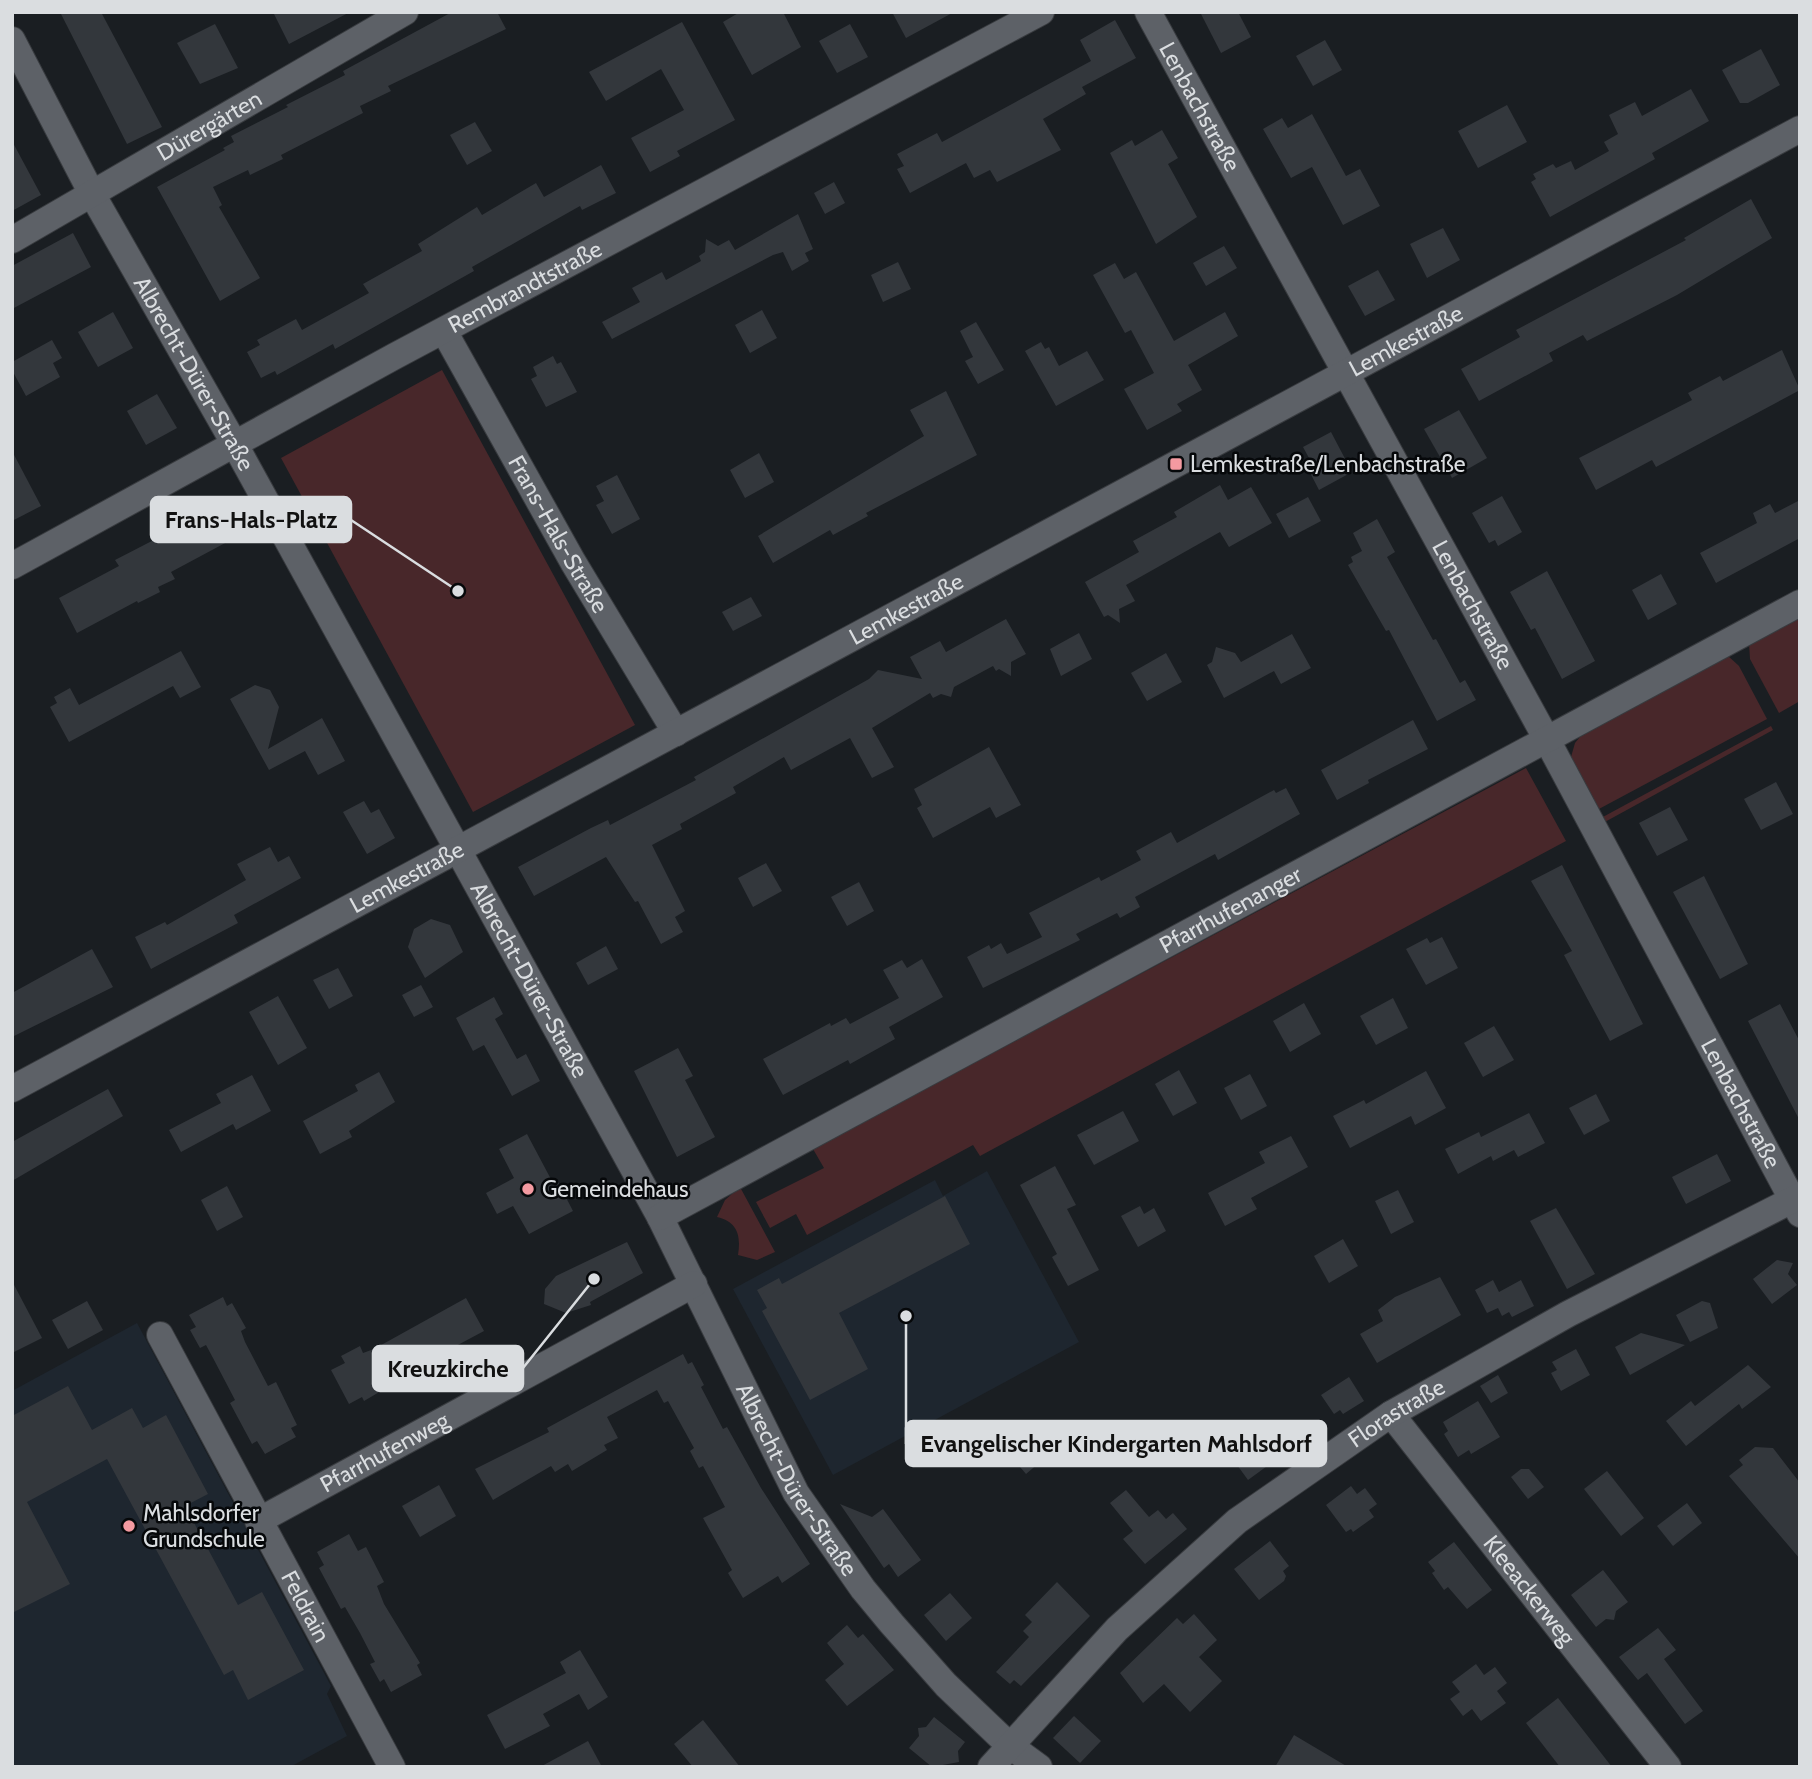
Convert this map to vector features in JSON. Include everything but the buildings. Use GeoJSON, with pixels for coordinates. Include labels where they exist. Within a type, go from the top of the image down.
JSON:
{"type":"FeatureCollection","features":[{"type":"Feature","properties":{"kind":"street","name":"Dürergärten"},"geometry":{"type":"LineString","coordinates":[[12,240],[405,12]]}},
{"type":"Feature","properties":{"kind":"street","name":"Rembrandtstraße"},"geometry":{"type":"LineString","coordinates":[[12,566],[234,443],[1041,12]]}},
{"type":"Feature","properties":{"kind":"street","name":"Lenbachstraße"},"geometry":{"type":"LineString","coordinates":[[1147,12],[1546,738],[1797,1203]]}},
{"type":"Feature","properties":{"kind":"street","name":"Albrecht-Dürer-Straße"},"geometry":{"type":"LineString","coordinates":[[12,40],[92,194],[460,850],[660,1217],[796,1493],[863,1589],[946,1685],[1009,1745],[1039,1767]]}},
{"type":"Feature","properties":{"kind":"street","name":"Lemkestraße"},"geometry":{"type":"LineString","coordinates":[[12,1089],[1800,129]]}},
{"type":"Feature","properties":{"kind":"street","name":"Frans-Hals-Straße"},"geometry":{"type":"LineString","coordinates":[[444,331],[580,574],[676,733]]}},
{"type":"Feature","properties":{"kind":"street","name":"Pfarrhufenanger"},"geometry":{"type":"LineString","coordinates":[[660,1217],[1800,603]]}},
{"type":"Feature","properties":{"kind":"street","name":"Florastraße"},"geometry":{"type":"LineString","coordinates":[[991,1767],[1117,1629],[1237,1521],[1391,1414],[1568,1314],[1797,1203]]}},
{"type":"Feature","properties":{"kind":"street","name":"Pfarrhufenweg"},"geometry":{"type":"LineString","coordinates":[[258,1521],[694,1284]]}},
{"type":"Feature","properties":{"kind":"street","name":"Feldrain"},"geometry":{"type":"LineString","coordinates":[[160,1335],[392,1767]]}},
{"type":"Feature","properties":{"kind":"street","name":"Kleeackerweg"},"geometry":{"type":"LineString","coordinates":[[1391,1414],[1668,1767]]}},
{"type":"Feature","properties":{"kind":"shaded area"},"geometry":{"type":"Polygon","coordinates":[[[442,370],[635,725],[473,812],[281,458],[442,370]]]}},
{"type":"Feature","properties":{"kind":"shaded area"},"geometry":{"type":"Polygon","coordinates":[[[1800,616],[1800,701],[1779,713],[1750,659],[1749,643],[1800,616]]]}},
{"type":"Feature","properties":{"kind":"shaded area"},"geometry":{"type":"Polygon","coordinates":[[[1727,655],[1739,666],[1767,719],[1597,810],[1571,757],[1575,743],[1584,732],[1727,655]]]}},
{"type":"Feature","properties":{"kind":"shaded area"},"geometry":{"type":"Polygon","coordinates":[[[1771,726],[1773,730],[1603,823],[1601,818],[1771,726]]]}},
{"type":"Feature","properties":{"kind":"shaded area"},"geometry":{"type":"Polygon","coordinates":[[[1526,768],[1566,841],[980,1156],[973,1145],[807,1235],[796,1214],[770,1228],[756,1202],[824,1168],[813,1149],[1526,768]]]}},
{"type":"Feature","properties":{"kind":"shaded area"},"geometry":{"type":"Polygon","coordinates":[[[987,1171],[1079,1342],[833,1475],[733,1289],[935,1180],[943,1196],[987,1171]]]}},
{"type":"Feature","properties":{"kind":"shaded area"},"geometry":{"type":"Polygon","coordinates":[[[740,1187],[775,1252],[757,1260],[738,1255],[739,1242],[734,1226],[717,1217],[725,1200],[740,1187]]]}},
{"type":"Feature","properties":{"kind":"shaded area","name":"Mahlsdorfer Grundschule"},"geometry":{"type":"Polygon","coordinates":[[[137,1323],[331,1686],[327,1694],[347,1736],[290,1767],[12,1767],[12,1391],[137,1323]]]}},
{"type":"Feature","properties":{"kind":"place","name":"Lemkestraße/Lenbachstraße"},"geometry":{"type":"Point","coordinates":[1176,464]}},
{"type":"Feature","properties":{"kind":"place","name":"Frans-Hals-Platz"},"geometry":{"type":"Point","coordinates":[458,591]}},
{"type":"Feature","properties":{"kind":"place","name":"Gemeindehaus"},"geometry":{"type":"Point","coordinates":[528,1189]}},
{"type":"Feature","properties":{"kind":"place","name":"Kreuzkirche"},"geometry":{"type":"Point","coordinates":[594,1279]}},
{"type":"Feature","properties":{"kind":"place","name":"Evangelischer Kindergarten Mahlsdorf"},"geometry":{"type":"Point","coordinates":[906,1316]}},
{"type":"Feature","properties":{"kind":"place","name":"Mahlsdorfer Grundschule"},"geometry":{"type":"Point","coordinates":[129,1526]}}]}
